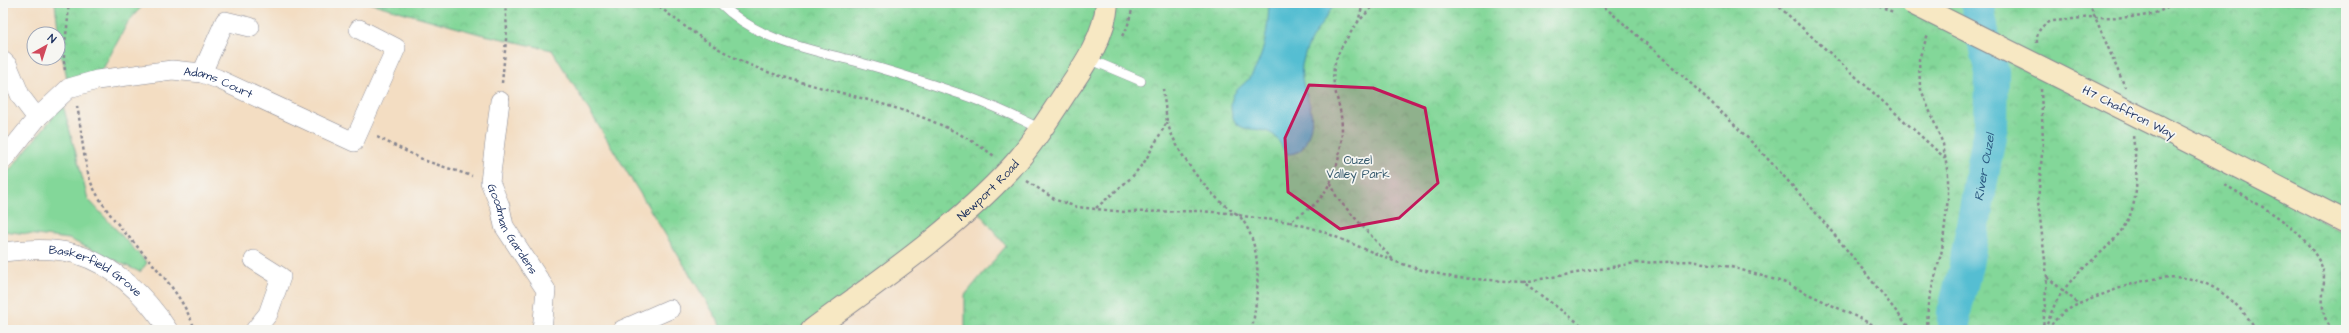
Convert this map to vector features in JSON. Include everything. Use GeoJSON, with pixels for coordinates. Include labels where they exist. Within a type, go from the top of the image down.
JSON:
{"type":"FeatureCollection","features":[{"type":"Feature","properties":{"kind":"street","name":"Newport Road"},"geometry":{"type":"LineString","coordinates":[[812,330],[938,235],[1011,168],[1041,129],[1089,59],[1106,15],[1108,3]]}},
{"type":"Feature","properties":{"kind":"street","name":"H7 Chaffron Way"},"geometry":{"type":"LineString","coordinates":[[1902,8],[2158,126],[2346,222]]}},
{"type":"Feature","properties":{"kind":"street"},"geometry":{"type":"LineString","coordinates":[[202,73],[224,22],[250,27]]}},
{"type":"Feature","properties":{"kind":"street","name":"Adams Court"},"geometry":{"type":"LineString","coordinates":[[3,160],[38,118],[69,88],[97,80],[140,73],[172,70],[202,73],[354,142],[396,48],[359,29]]}},
{"type":"Feature","properties":{"kind":"street"},"geometry":{"type":"LineString","coordinates":[[3,61],[8,66],[21,97],[38,118]]}},
{"type":"Feature","properties":{"kind":"street","name":"Goodman Gardens"},"geometry":{"type":"LineString","coordinates":[[500,101],[490,182],[500,206],[504,226],[546,290],[543,330]]}},
{"type":"Feature","properties":{"kind":"street","name":"Baskerfield Grove"},"geometry":{"type":"LineString","coordinates":[[3,252],[32,249],[76,254],[107,269],[140,292],[168,330]]}},
{"type":"Feature","properties":{"kind":"street"},"geometry":{"type":"LineString","coordinates":[[254,260],[281,277],[268,314],[255,330]]}},
{"type":"Feature","properties":{"kind":"street"},"geometry":{"type":"LineString","coordinates":[[622,330],[670,309]]}},
{"type":"Feature","properties":{"kind":"lane"},"geometry":{"type":"LineString","coordinates":[[720,3],[729,12],[758,32],[797,47],[859,63],[957,93],[1041,129]]}},
{"type":"Feature","properties":{"kind":"lane"},"geometry":{"type":"LineString","coordinates":[[1089,59],[1141,81]]}},
{"type":"Feature","properties":{"kind":"path"},"geometry":{"type":"LineString","coordinates":[[68,3],[67,35],[63,59],[69,88],[77,105],[84,151],[92,186],[118,224],[166,278],[190,316],[195,330]]}},
{"type":"Feature","properties":{"kind":"path"},"geometry":{"type":"LineString","coordinates":[[500,101],[507,29],[505,3]]}},
{"type":"Feature","properties":{"kind":"path"},"geometry":{"type":"LineString","coordinates":[[655,3],[694,32],[747,64],[776,75],[867,98],[920,117],[978,143],[1026,181],[1056,200],[1077,207],[1125,212],[1201,212],[1238,214],[1289,222],[1319,230],[1396,262],[1456,278],[1523,282],[1636,263],[1690,261],[1731,266],[1784,282],[1884,330]]}},
{"type":"Feature","properties":{"kind":"path"},"geometry":{"type":"LineString","coordinates":[[1358,22],[1363,3]]}},
{"type":"Feature","properties":{"kind":"path"},"geometry":{"type":"LineString","coordinates":[[1289,222],[1315,204],[1330,183],[1338,157],[1342,131],[1341,116],[1334,83],[1334,68],[1339,53],[1358,22],[1376,3]]}},
{"type":"Feature","properties":{"kind":"path"},"geometry":{"type":"LineString","coordinates":[[1600,3],[1682,74],[1765,156],[1863,270],[1911,330]]}},
{"type":"Feature","properties":{"kind":"path"},"geometry":{"type":"LineString","coordinates":[[1775,3],[1946,160]]}},
{"type":"Feature","properties":{"kind":"path"},"geometry":{"type":"LineString","coordinates":[[1873,3],[1902,8]]}},
{"type":"Feature","properties":{"kind":"path"},"geometry":{"type":"LineString","coordinates":[[2089,3],[2093,17],[2119,70],[2126,92]]}},
{"type":"Feature","properties":{"kind":"path"},"geometry":{"type":"LineString","coordinates":[[2037,46],[2039,31],[2045,23],[2093,17],[2128,17],[2150,14],[2160,12],[2171,3]]}},
{"type":"Feature","properties":{"kind":"path"},"geometry":{"type":"LineString","coordinates":[[1927,330],[1928,304],[1944,240],[1948,198],[1946,160],[1937,126],[1920,87],[1919,59],[1929,31]]}},
{"type":"Feature","properties":{"kind":"path"},"geometry":{"type":"LineString","coordinates":[[2040,83],[2043,142],[2038,201],[2046,277],[2046,330]]}},
{"type":"Feature","properties":{"kind":"path"},"geometry":{"type":"LineString","coordinates":[[1163,89],[1166,122],[1172,138],[1193,172],[1238,214],[1247,225],[1254,239],[1257,270],[1257,299],[1252,330]]}},
{"type":"Feature","properties":{"kind":"path"},"geometry":{"type":"LineString","coordinates":[[1095,208],[1132,177],[1145,161],[1166,122]]}},
{"type":"Feature","properties":{"kind":"path"},"geometry":{"type":"LineString","coordinates":[[360,129],[426,161],[490,182]]}},
{"type":"Feature","properties":{"kind":"path"},"geometry":{"type":"LineString","coordinates":[[2046,330],[2051,312],[2063,290],[2118,236],[2130,216],[2136,187],[2132,130]]}},
{"type":"Feature","properties":{"kind":"path"},"geometry":{"type":"LineString","coordinates":[[2221,182],[2271,212],[2310,245],[2323,269],[2322,301],[2328,325],[2334,330]]}},
{"type":"Feature","properties":{"kind":"path"},"geometry":{"type":"LineString","coordinates":[[1330,183],[1337,198],[1356,222],[1396,262]]}},
{"type":"Feature","properties":{"kind":"path"},"geometry":{"type":"LineString","coordinates":[[2046,277],[2079,304]]}},
{"type":"Feature","properties":{"kind":"path"},"geometry":{"type":"LineString","coordinates":[[2046,330],[2065,311],[2079,304],[2118,288],[2152,278],[2184,278],[2204,283],[2220,290],[2238,306],[2257,330]]}},
{"type":"Feature","properties":{"kind":"path"},"geometry":{"type":"LineString","coordinates":[[1523,282],[1588,330]]}},
{"type":"Feature","properties":{"kind":"highlighted area"},"geometry":{"type":"Polygon","coordinates":[[[1309,85],[1373,88],[1425,108],[1438,183],[1399,218],[1340,229],[1288,192],[1285,138],[1309,85]]]}},
{"type":"Feature","properties":{"kind":"green space"},"geometry":{"type":"Polygon","coordinates":[[[55,3],[145,3],[128,22],[97,80],[69,88],[64,66],[66,66],[66,26],[58,26],[55,3]]]}},
{"type":"Feature","properties":{"kind":"green space","name":"Ouzel Valley Park"},"geometry":{"type":"Polygon","coordinates":[[[370,3],[2346,3],[2346,226],[2173,135],[2346,234],[2346,330],[965,330],[965,295],[1006,246],[973,205],[812,330],[724,330],[552,50],[476,33],[370,3]]]}},
{"type":"Feature","properties":{"kind":"green space"},"geometry":{"type":"Polygon","coordinates":[[[63,105],[88,199],[147,263],[140,272],[69,239],[3,231],[3,178],[63,105]]]}},
{"type":"Feature","properties":{"kind":"water"},"geometry":{"type":"Polygon","coordinates":[[[1269,3],[1334,3],[1311,40],[1304,56],[1302,75],[1303,84],[1311,108],[1311,127],[1302,149],[1291,154],[1287,154],[1275,136],[1270,133],[1239,126],[1234,120],[1231,112],[1231,102],[1233,96],[1251,76],[1260,59],[1267,32],[1269,3]]]}},
{"type":"Feature","properties":{"kind":"waterway","name":"River Ouzel"},"geometry":{"type":"LineString","coordinates":[[1954,330],[1954,313],[1966,265],[1991,125],[1992,72],[1978,18],[1979,3]]}}]}
